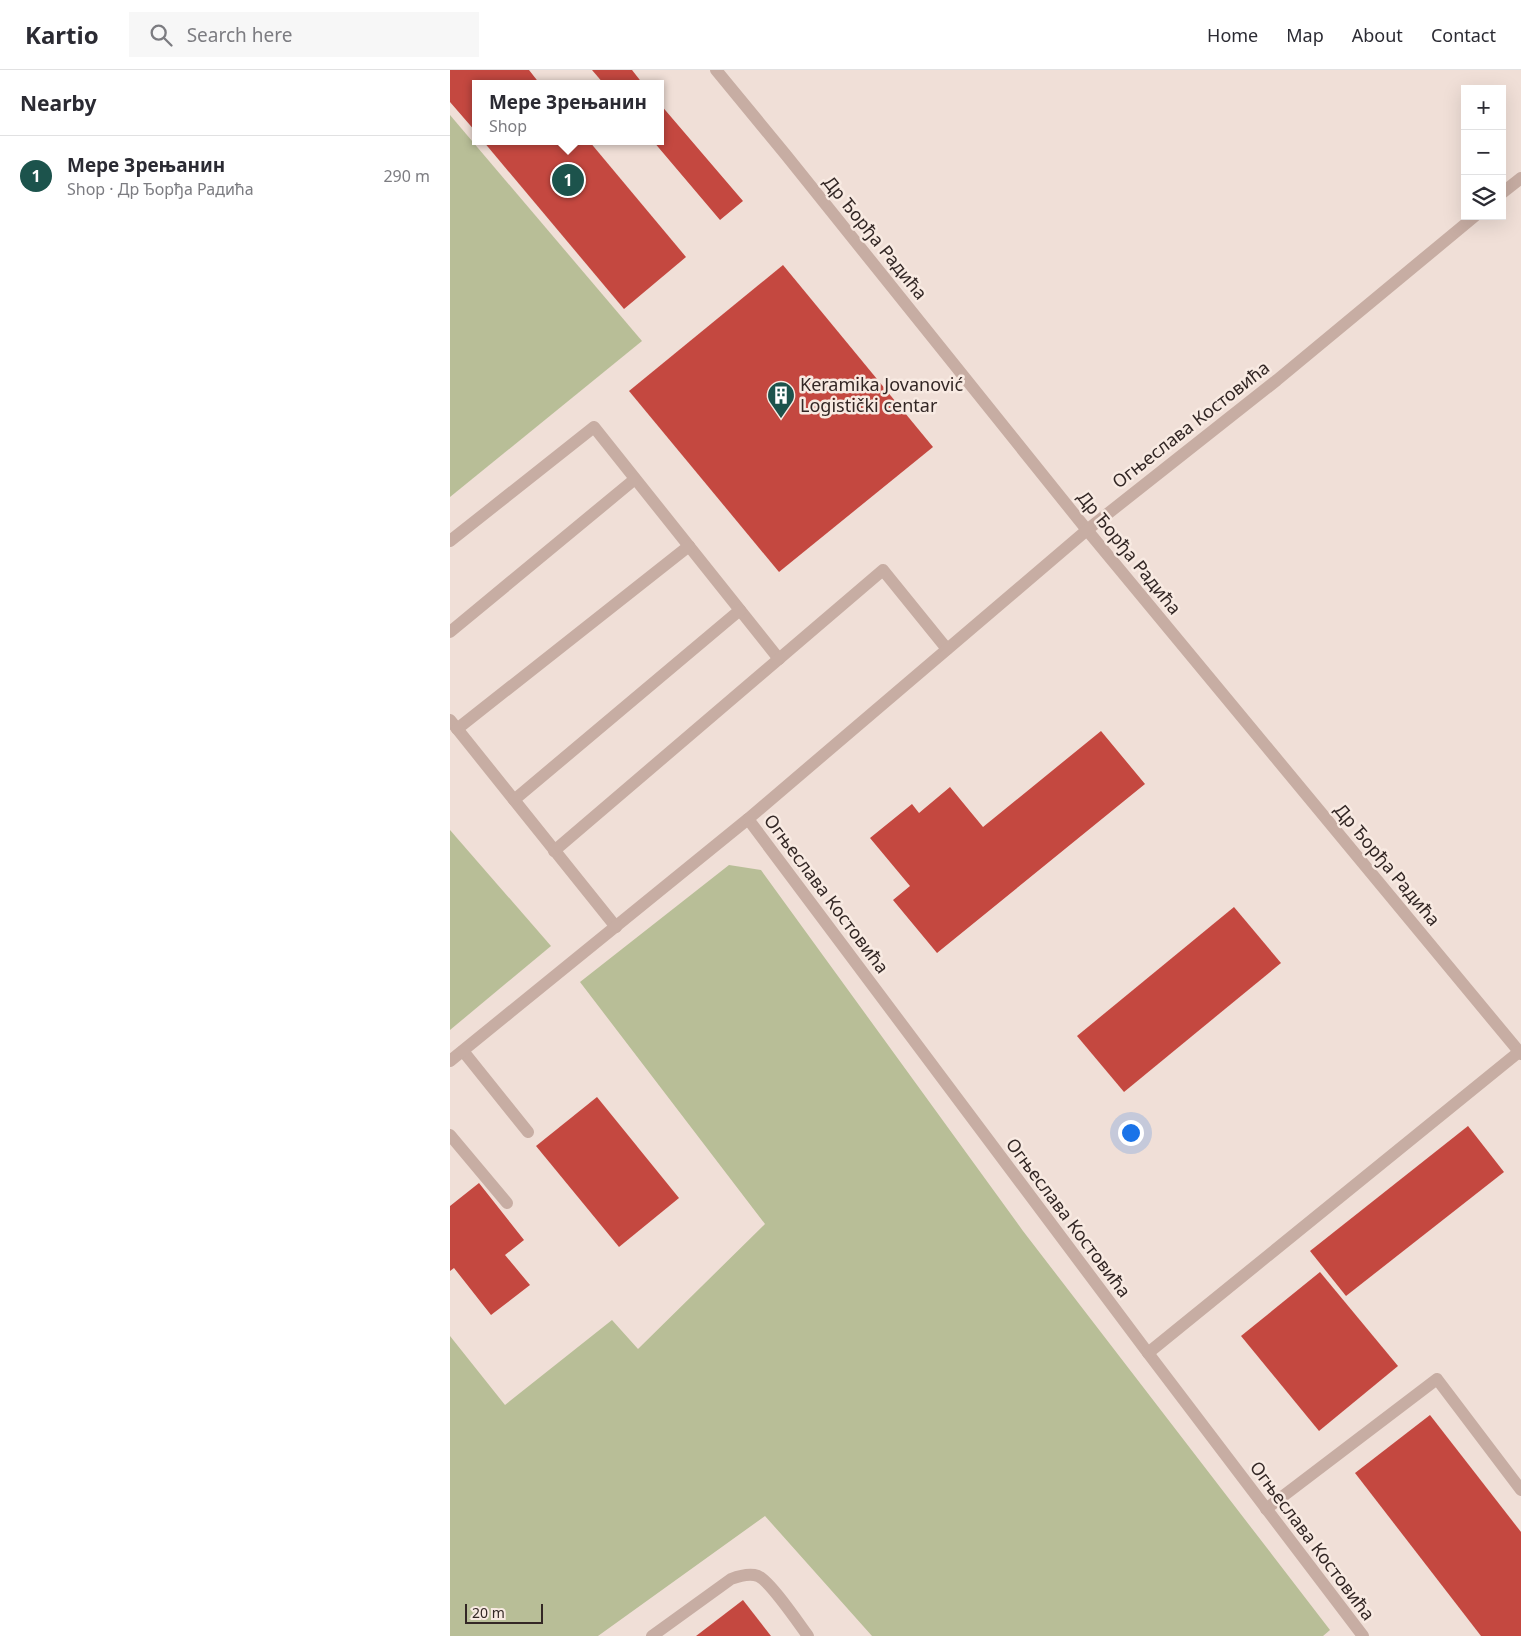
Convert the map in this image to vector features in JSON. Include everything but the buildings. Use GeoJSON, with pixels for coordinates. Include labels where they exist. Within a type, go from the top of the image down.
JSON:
{"type":"FeatureCollection","features":[{"type":"Feature","properties":{"kind":"street","name":"Др Ђорђа Радића"},"geometry":{"type":"LineString","coordinates":[[716,70],[1087,530],[1520,1053]]}},
{"type":"Feature","properties":{"kind":"street"},"geometry":{"type":"LineString","coordinates":[[1506,190],[1521,178]]}},
{"type":"Feature","properties":{"kind":"street","name":"Огњеслава Костовића"},"geometry":{"type":"LineString","coordinates":[[450,1061],[748,819],[1087,530],[1277,380],[1470,220]]}},
{"type":"Feature","properties":{"kind":"street"},"geometry":{"type":"LineString","coordinates":[[450,541],[594,427],[779,659]]}},
{"type":"Feature","properties":{"kind":"street"},"geometry":{"type":"LineString","coordinates":[[450,632],[635,479]]}},
{"type":"Feature","properties":{"kind":"street"},"geometry":{"type":"LineString","coordinates":[[616,927],[453,725],[689,546]]}},
{"type":"Feature","properties":{"kind":"street"},"geometry":{"type":"LineString","coordinates":[[554,851],[883,570],[948,649]]}},
{"type":"Feature","properties":{"kind":"street"},"geometry":{"type":"LineString","coordinates":[[514,800],[740,610]]}},
{"type":"Feature","properties":{"kind":"street","name":"Огњеслава Костовића"},"geometry":{"type":"LineString","coordinates":[[748,819],[1148,1353],[1363,1636]]}},
{"type":"Feature","properties":{"kind":"street"},"geometry":{"type":"LineString","coordinates":[[463,1051],[528,1132]]}},
{"type":"Feature","properties":{"kind":"street"},"geometry":{"type":"LineString","coordinates":[[1148,1353],[1520,1053]]}},
{"type":"Feature","properties":{"kind":"street"},"geometry":{"type":"LineString","coordinates":[[450,1135],[507,1204]]}},
{"type":"Feature","properties":{"kind":"street"},"geometry":{"type":"LineString","coordinates":[[1266,1509],[1437,1380],[1521,1490]]}},
{"type":"Feature","properties":{"kind":"street"},"geometry":{"type":"LineString","coordinates":[[652,1636],[731,1579],[744,1575],[758,1576],[774,1591],[808,1636]]}},
{"type":"Feature","properties":{"kind":"green space"},"geometry":{"type":"Polygon","coordinates":[[[450,115],[472,141],[472,145],[475,145],[642,341],[450,497],[450,115]]]}},
{"type":"Feature","properties":{"kind":"green space"},"geometry":{"type":"Polygon","coordinates":[[[450,830],[551,946],[450,1030],[450,830]]]}},
{"type":"Feature","properties":{"kind":"green space"},"geometry":{"type":"Polygon","coordinates":[[[729,865],[761,870],[1023,1231],[1330,1630],[1323,1636],[872,1636],[765,1516],[598,1636],[450,1636],[450,1336],[505,1405],[612,1320],[638,1349],[765,1224],[580,982],[729,865]]]}},
{"type":"Feature","properties":{"kind":"place","name":"Мере Зрењанин"},"geometry":{"type":"Point","coordinates":[568,180]}},
{"type":"Feature","properties":{"kind":"place","name":"Keramika Jovanović Logistički centar"},"geometry":{"type":"Point","coordinates":[781,419]}}]}
